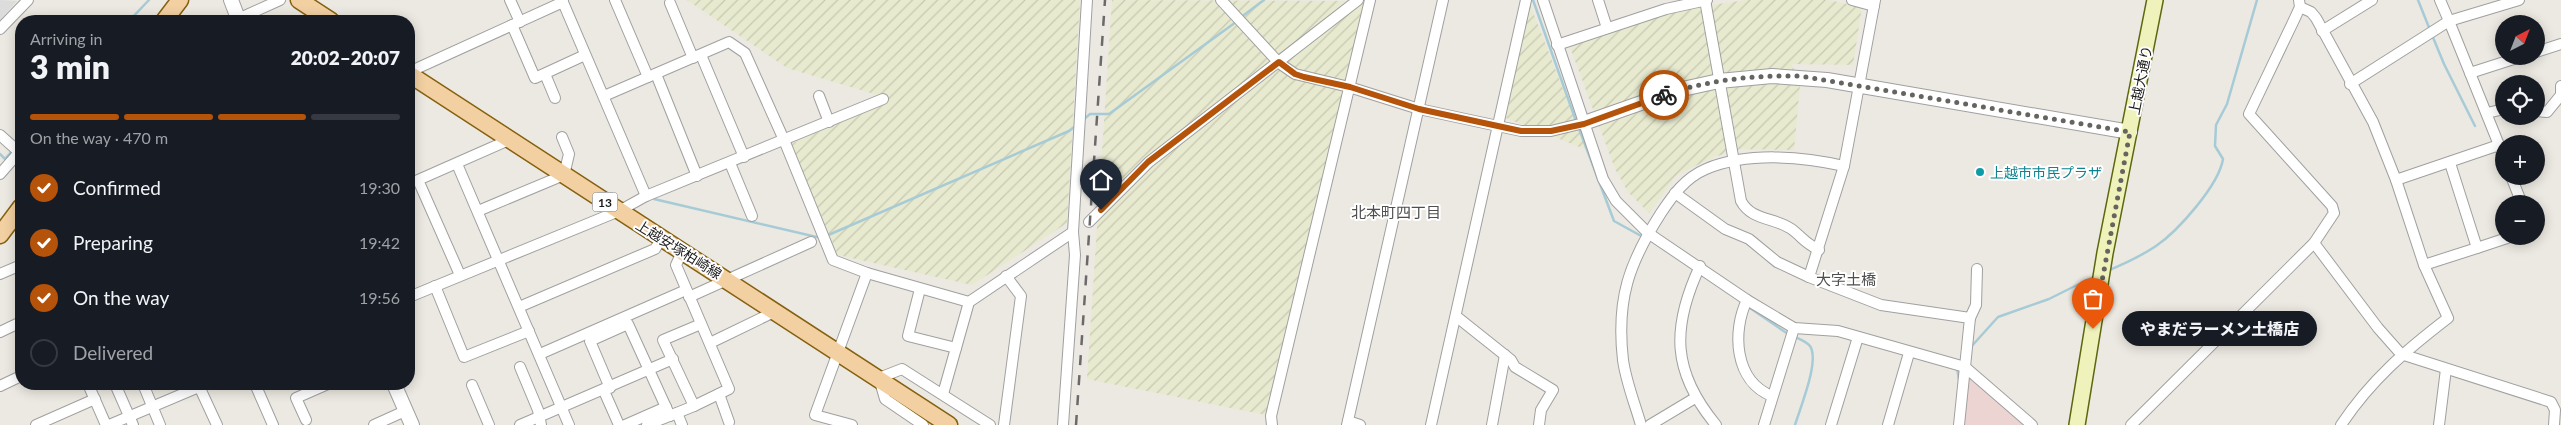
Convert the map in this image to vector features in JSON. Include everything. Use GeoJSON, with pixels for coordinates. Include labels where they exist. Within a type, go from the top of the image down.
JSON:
{"type":"FeatureCollection","features":[{"type":"Feature","properties":{"kind":"main road"},"geometry":{"type":"LineString","coordinates":[[169,15],[180,0]]}},
{"type":"Feature","properties":{"kind":"main road"},"geometry":{"type":"LineString","coordinates":[[299,0],[322,15]]}},
{"type":"Feature","properties":{"kind":"main road","name":"上越大通り"},"geometry":{"type":"LineString","coordinates":[[2077,425],[2105,253],[2155,0]]}},
{"type":"Feature","properties":{"kind":"main road","name":"上越安塚柏崎線"},"geometry":{"type":"LineString","coordinates":[[415,77],[949,425]]}},
{"type":"Feature","properties":{"kind":"main road"},"geometry":{"type":"LineString","coordinates":[[0,235],[15,220]]}},
{"type":"Feature","properties":{"kind":"street"},"geometry":{"type":"LineString","coordinates":[[0,29],[28,0]]}},
{"type":"Feature","properties":{"kind":"street"},"geometry":{"type":"LineString","coordinates":[[231,0],[237,15]]}},
{"type":"Feature","properties":{"kind":"street"},"geometry":{"type":"LineString","coordinates":[[249,15],[280,0]]}},
{"type":"Feature","properties":{"kind":"street"},"geometry":{"type":"LineString","coordinates":[[510,0],[535,78],[585,55]]}},
{"type":"Feature","properties":{"kind":"street"},"geometry":{"type":"LineString","coordinates":[[615,0],[697,176]]}},
{"type":"Feature","properties":{"kind":"street"},"geometry":{"type":"LineString","coordinates":[[1063,425],[1075,255],[1073,232],[1087,0]]}},
{"type":"Feature","properties":{"kind":"street"},"geometry":{"type":"LineString","coordinates":[[1220,0],[1279,62],[1295,74],[1350,87],[1419,109],[1521,131],[1551,131],[1584,124],[1678,90],[1719,81],[1772,76],[1800,76],[2130,132]]}},
{"type":"Feature","properties":{"kind":"street"},"geometry":{"type":"LineString","coordinates":[[1089,222],[1148,162],[1358,0]]}},
{"type":"Feature","properties":{"kind":"street"},"geometry":{"type":"LineString","coordinates":[[1272,425],[1271,416],[1370,0]]}},
{"type":"Feature","properties":{"kind":"street"},"geometry":{"type":"LineString","coordinates":[[1360,425],[1348,423],[1443,0]]}},
{"type":"Feature","properties":{"kind":"street"},"geometry":{"type":"LineString","coordinates":[[1431,425],[1457,317],[1526,0]]}},
{"type":"Feature","properties":{"kind":"street"},"geometry":{"type":"LineString","coordinates":[[1542,0],[1584,124],[1609,190],[1625,212],[1648,233],[1700,266],[1747,300],[1794,328],[1838,332],[1965,367],[2032,425]]}},
{"type":"Feature","properties":{"kind":"street"},"geometry":{"type":"LineString","coordinates":[[1598,0],[1607,28]]}},
{"type":"Feature","properties":{"kind":"street"},"geometry":{"type":"LineString","coordinates":[[1557,44],[1666,9],[1706,0],[1741,201],[1751,213],[1794,230],[1803,242],[1819,250]]}},
{"type":"Feature","properties":{"kind":"street"},"geometry":{"type":"LineString","coordinates":[[1809,277],[1844,166],[1861,86],[1875,3],[1852,0]]}},
{"type":"Feature","properties":{"kind":"street"},"geometry":{"type":"LineString","coordinates":[[2322,31],[2372,0]]}},
{"type":"Feature","properties":{"kind":"street"},"geometry":{"type":"LineString","coordinates":[[2440,0],[2495,136]]}},
{"type":"Feature","properties":{"kind":"street"},"geometry":{"type":"LineString","coordinates":[[2350,84],[2449,21],[2520,0]]}},
{"type":"Feature","properties":{"kind":"street"},"geometry":{"type":"LineString","coordinates":[[415,70],[562,1],[646,196]]}},
{"type":"Feature","properties":{"kind":"street"},"geometry":{"type":"LineString","coordinates":[[670,3],[744,157]]}},
{"type":"Feature","properties":{"kind":"street"},"geometry":{"type":"LineString","coordinates":[[2131,425],[2314,243],[2335,209],[2250,114],[2299,3],[2311,12],[2373,122],[2396,180],[2424,265],[2448,318],[2401,354],[2357,402],[2341,425]]}},
{"type":"Feature","properties":{"kind":"street"},"geometry":{"type":"LineString","coordinates":[[604,96],[729,42],[745,53],[784,140],[833,260],[867,273],[969,302]]}},
{"type":"Feature","properties":{"kind":"street"},"geometry":{"type":"LineString","coordinates":[[2545,49],[2561,44]]}},
{"type":"Feature","properties":{"kind":"street"},"geometry":{"type":"LineString","coordinates":[[2470,73],[2495,65]]}},
{"type":"Feature","properties":{"kind":"street"},"geometry":{"type":"LineString","coordinates":[[545,74],[555,98]]}},
{"type":"Feature","properties":{"kind":"street"},"geometry":{"type":"LineString","coordinates":[[2545,112],[2547,112],[2561,95],[2561,86]]}},
{"type":"Feature","properties":{"kind":"street"},"geometry":{"type":"LineString","coordinates":[[819,96],[828,122]]}},
{"type":"Feature","properties":{"kind":"street"},"geometry":{"type":"LineString","coordinates":[[415,294],[619,211],[646,196],[883,99]]}},
{"type":"Feature","properties":{"kind":"street"},"geometry":{"type":"LineString","coordinates":[[2487,113],[2495,111]]}},
{"type":"Feature","properties":{"kind":"street"},"geometry":{"type":"LineString","coordinates":[[0,135],[15,147]]}},
{"type":"Feature","properties":{"kind":"street"},"geometry":{"type":"LineString","coordinates":[[478,211],[564,175],[569,154],[562,137]]}},
{"type":"Feature","properties":{"kind":"street"},"geometry":{"type":"LineString","coordinates":[[460,275],[418,180],[511,139]]}},
{"type":"Feature","properties":{"kind":"street"},"geometry":{"type":"LineString","coordinates":[[2396,180],[2495,146]]}},
{"type":"Feature","properties":{"kind":"street"},"geometry":{"type":"LineString","coordinates":[[0,174],[15,157]]}},
{"type":"Feature","properties":{"kind":"street"},"geometry":{"type":"LineString","coordinates":[[1642,425],[1623,362],[1621,326],[1629,272],[1648,233],[1675,194],[1694,175],[1719,164],[1784,158],[1844,166]]}},
{"type":"Feature","properties":{"kind":"street"},"geometry":{"type":"LineString","coordinates":[[730,163],[752,216]]}},
{"type":"Feature","properties":{"kind":"street"},"geometry":{"type":"LineString","coordinates":[[2450,163],[2477,248]]}},
{"type":"Feature","properties":{"kind":"street"},"geometry":{"type":"LineString","coordinates":[[457,164],[569,425]]}},
{"type":"Feature","properties":{"kind":"street"},"geometry":{"type":"LineString","coordinates":[[1675,194],[1725,229],[1749,239],[1777,262],[1809,277],[1881,305],[1970,318]]}},
{"type":"Feature","properties":{"kind":"street"},"geometry":{"type":"LineString","coordinates":[[943,394],[969,302],[1073,232]]}},
{"type":"Feature","properties":{"kind":"street"},"geometry":{"type":"LineString","coordinates":[[519,307],[655,248],[662,238]]}},
{"type":"Feature","properties":{"kind":"street"},"geometry":{"type":"LineString","coordinates":[[540,354],[688,294],[728,280],[812,242]]}},
{"type":"Feature","properties":{"kind":"street"},"geometry":{"type":"LineString","coordinates":[[2424,265],[2495,242]]}},
{"type":"Feature","properties":{"kind":"street"},"geometry":{"type":"LineString","coordinates":[[2314,243],[2378,328],[2401,354],[2446,370],[2551,402],[2555,410],[2554,425]]}},
{"type":"Feature","properties":{"kind":"street"},"geometry":{"type":"LineString","coordinates":[[625,425],[694,406],[729,389],[676,264],[682,252]]}},
{"type":"Feature","properties":{"kind":"street"},"geometry":{"type":"LineString","coordinates":[[1700,266],[1686,299],[1680,343],[1685,370],[1695,398],[1716,425]]}},
{"type":"Feature","properties":{"kind":"street"},"geometry":{"type":"LineString","coordinates":[[0,274],[15,268]]}},
{"type":"Feature","properties":{"kind":"street"},"geometry":{"type":"LineString","coordinates":[[1959,425],[1970,318],[1976,305],[1977,270]]}},
{"type":"Feature","properties":{"kind":"street"},"geometry":{"type":"LineString","coordinates":[[850,425],[815,415],[867,273]]}},
{"type":"Feature","properties":{"kind":"street"},"geometry":{"type":"LineString","coordinates":[[1004,425],[1021,296],[1006,276]]}},
{"type":"Feature","properties":{"kind":"street"},"geometry":{"type":"LineString","coordinates":[[434,286],[466,361],[529,331]]}},
{"type":"Feature","properties":{"kind":"street"},"geometry":{"type":"LineString","coordinates":[[920,289],[908,336],[956,348]]}},
{"type":"Feature","properties":{"kind":"street"},"geometry":{"type":"LineString","coordinates":[[1747,300],[1738,326],[1738,349],[1746,371],[1759,388],[1772,396]]}},
{"type":"Feature","properties":{"kind":"street"},"geometry":{"type":"LineString","coordinates":[[710,343],[774,312]]}},
{"type":"Feature","properties":{"kind":"street"},"geometry":{"type":"LineString","coordinates":[[1457,317],[1511,360],[1515,367],[1553,390],[1541,410],[1539,425]]}},
{"type":"Feature","properties":{"kind":"street"},"geometry":{"type":"LineString","coordinates":[[619,425],[590,341],[628,324],[671,412],[682,425]]}},
{"type":"Feature","properties":{"kind":"street"},"geometry":{"type":"LineString","coordinates":[[694,406],[663,340],[700,324]]}},
{"type":"Feature","properties":{"kind":"street"},"geometry":{"type":"LineString","coordinates":[[0,332],[15,325]]}},
{"type":"Feature","properties":{"kind":"street"},"geometry":{"type":"LineString","coordinates":[[1764,425],[1794,328]]}},
{"type":"Feature","properties":{"kind":"street"},"geometry":{"type":"LineString","coordinates":[[1831,425],[1858,337]]}},
{"type":"Feature","properties":{"kind":"street"},"geometry":{"type":"LineString","coordinates":[[1888,425],[1909,352]]}},
{"type":"Feature","properties":{"kind":"street"},"geometry":{"type":"LineString","coordinates":[[1492,425],[1505,355]]}},
{"type":"Feature","properties":{"kind":"street"},"geometry":{"type":"LineString","coordinates":[[520,425],[540,421],[562,408],[673,360]]}},
{"type":"Feature","properties":{"kind":"street"},"geometry":{"type":"LineString","coordinates":[[520,367],[538,410],[540,421]]}},
{"type":"Feature","properties":{"kind":"street"},"geometry":{"type":"LineString","coordinates":[[923,425],[885,399],[879,378],[902,369],[990,425]]}},
{"type":"Feature","properties":{"kind":"street"},"geometry":{"type":"LineString","coordinates":[[2439,425],[2446,370]]}},
{"type":"Feature","properties":{"kind":"street"},"geometry":{"type":"LineString","coordinates":[[0,386],[15,379]]}},
{"type":"Feature","properties":{"kind":"street"},"geometry":{"type":"LineString","coordinates":[[472,384],[489,425]]}},
{"type":"Feature","properties":{"kind":"street"},"geometry":{"type":"LineString","coordinates":[[91,390],[108,425],[131,421],[152,407],[190,390]]}},
{"type":"Feature","properties":{"kind":"street"},"geometry":{"type":"LineString","coordinates":[[118,390],[131,421]]}},
{"type":"Feature","properties":{"kind":"street"},"geometry":{"type":"LineString","coordinates":[[145,390],[160,425]]}},
{"type":"Feature","properties":{"kind":"street"},"geometry":{"type":"LineString","coordinates":[[203,390],[217,425]]}},
{"type":"Feature","properties":{"kind":"street"},"geometry":{"type":"LineString","coordinates":[[257,390],[272,425]]}},
{"type":"Feature","properties":{"kind":"street"},"geometry":{"type":"LineString","coordinates":[[306,420],[296,398],[314,390]]}},
{"type":"Feature","properties":{"kind":"street"},"geometry":{"type":"LineString","coordinates":[[396,390],[412,425]]}},
{"type":"Feature","properties":{"kind":"street"},"geometry":{"type":"LineString","coordinates":[[719,394],[729,422]]}},
{"type":"Feature","properties":{"kind":"street"},"geometry":{"type":"LineString","coordinates":[[1650,425],[1695,398]]}},
{"type":"Feature","properties":{"kind":"street"},"geometry":{"type":"LineString","coordinates":[[36,425],[95,399]]}},
{"type":"Feature","properties":{"kind":"street"},"geometry":{"type":"LineString","coordinates":[[374,425],[405,411]]}},
{"type":"Feature","properties":{"kind":"street"},"geometry":{"type":"LineString","coordinates":[[647,425],[671,412]]}},
{"type":"Feature","properties":{"kind":"shaded area"},"geometry":{"type":"Polygon","coordinates":[[[0,0],[17,1],[0,20],[0,0]]]}},
{"type":"Feature","properties":{"kind":"shaded area"},"geometry":{"type":"Polygon","coordinates":[[[1969,376],[2025,425],[1964,425],[1969,376]]]}},
{"type":"Feature","properties":{"kind":"green space"},"geometry":{"type":"Polygon","coordinates":[[[687,0],[1080,0],[1067,223],[972,285],[838,255],[791,144],[879,105],[874,94],[787,68],[687,0]]]}},
{"type":"Feature","properties":{"kind":"green space"},"geometry":{"type":"Polygon","coordinates":[[[1112,0],[1364,1],[1333,146],[1266,415],[1087,379],[1112,0]]]}},
{"type":"Feature","properties":{"kind":"green space"},"geometry":{"type":"Polygon","coordinates":[[[1747,0],[1828,0],[1862,7],[1853,65],[1792,64],[1800,85],[1794,150],[1741,149],[1714,157],[1677,175],[1649,213],[1628,192],[1615,169],[1570,47],[1675,10],[1747,0]]]}},
{"type":"Feature","properties":{"kind":"green space"},"geometry":{"type":"Polygon","coordinates":[[[1529,2],[1587,150],[1506,118],[1529,2]]]}},
{"type":"Feature","properties":{"kind":"waterway"},"geometry":{"type":"LineString","coordinates":[[135,15],[149,0]]}},
{"type":"Feature","properties":{"kind":"waterway"},"geometry":{"type":"LineString","coordinates":[[1240,18],[1264,0]]}},
{"type":"Feature","properties":{"kind":"waterway"},"geometry":{"type":"LineString","coordinates":[[1533,0],[1576,121]]}},
{"type":"Feature","properties":{"kind":"waterway"},"geometry":{"type":"LineString","coordinates":[[2107,271],[2126,263],[2165,239],[2186,219],[2214,181],[2223,159],[2215,146],[2216,125],[2227,104],[2257,0]]}},
{"type":"Feature","properties":{"kind":"waterway"},"geometry":{"type":"LineString","coordinates":[[2418,0],[2430,30]]}},
{"type":"Feature","properties":{"kind":"waterway"},"geometry":{"type":"LineString","coordinates":[[1083,120],[1090,114],[1109,114],[1236,22]]}},
{"type":"Feature","properties":{"kind":"waterway"},"geometry":{"type":"LineString","coordinates":[[2432,35],[2444,64],[2475,126]]}},
{"type":"Feature","properties":{"kind":"waterway"},"geometry":{"type":"LineString","coordinates":[[826,236],[1069,131],[1077,125]]}},
{"type":"Feature","properties":{"kind":"waterway"},"geometry":{"type":"LineString","coordinates":[[1578,126],[1614,221],[1643,237]]}},
{"type":"Feature","properties":{"kind":"waterway"},"geometry":{"type":"LineString","coordinates":[[0,154],[5,159],[13,150]]}},
{"type":"Feature","properties":{"kind":"waterway"},"geometry":{"type":"LineString","coordinates":[[654,199],[821,238]]}},
{"type":"Feature","properties":{"kind":"waterway"},"geometry":{"type":"LineString","coordinates":[[1970,348],[1998,317],[2049,299],[2095,276]]}},
{"type":"Feature","properties":{"kind":"waterway"},"geometry":{"type":"LineString","coordinates":[[1747,306],[1788,334]]}},
{"type":"Feature","properties":{"kind":"waterway"},"geometry":{"type":"LineString","coordinates":[[1793,336],[1810,346],[1813,362],[1805,396],[1795,425]]}},
{"type":"Feature","properties":{"kind":"waterway"},"geometry":{"type":"LineString","coordinates":[[1957,368],[1959,380]]}},
{"type":"Feature","properties":{"kind":"railway"},"geometry":{"type":"LineString","coordinates":[[1076,425],[1105,0]]}},
{"type":"Feature","properties":{"kind":"way so far"},"geometry":{"type":"LineString","coordinates":[[1664,95],[1701,84],[1745,78],[1800,76],[2130,132],[2105,253],[2093,329]]}},
{"type":"Feature","properties":{"kind":"place","name":"上越市市民プラザ"},"geometry":{"type":"Point","coordinates":[1980,172]}},
{"type":"Feature","properties":{"kind":"place","name":"やまだラーメン土橋店"},"geometry":{"type":"Point","coordinates":[2093,329]}},
{"type":"Feature","properties":{"kind":"district","name":"北本町四丁目"},"geometry":{"type":"Point","coordinates":[1396,212]}},
{"type":"Feature","properties":{"kind":"district","name":"大字土橋"},"geometry":{"type":"Point","coordinates":[1846,279]}},
{"type":"Feature","properties":{"kind":"route"},"geometry":{"type":"LineString","coordinates":[[1101,210],[1148,162],[1279,62],[1295,74],[1304,77],[1350,87],[1419,109],[1521,131],[1551,131],[1584,124],[1664,95]]}}]}
